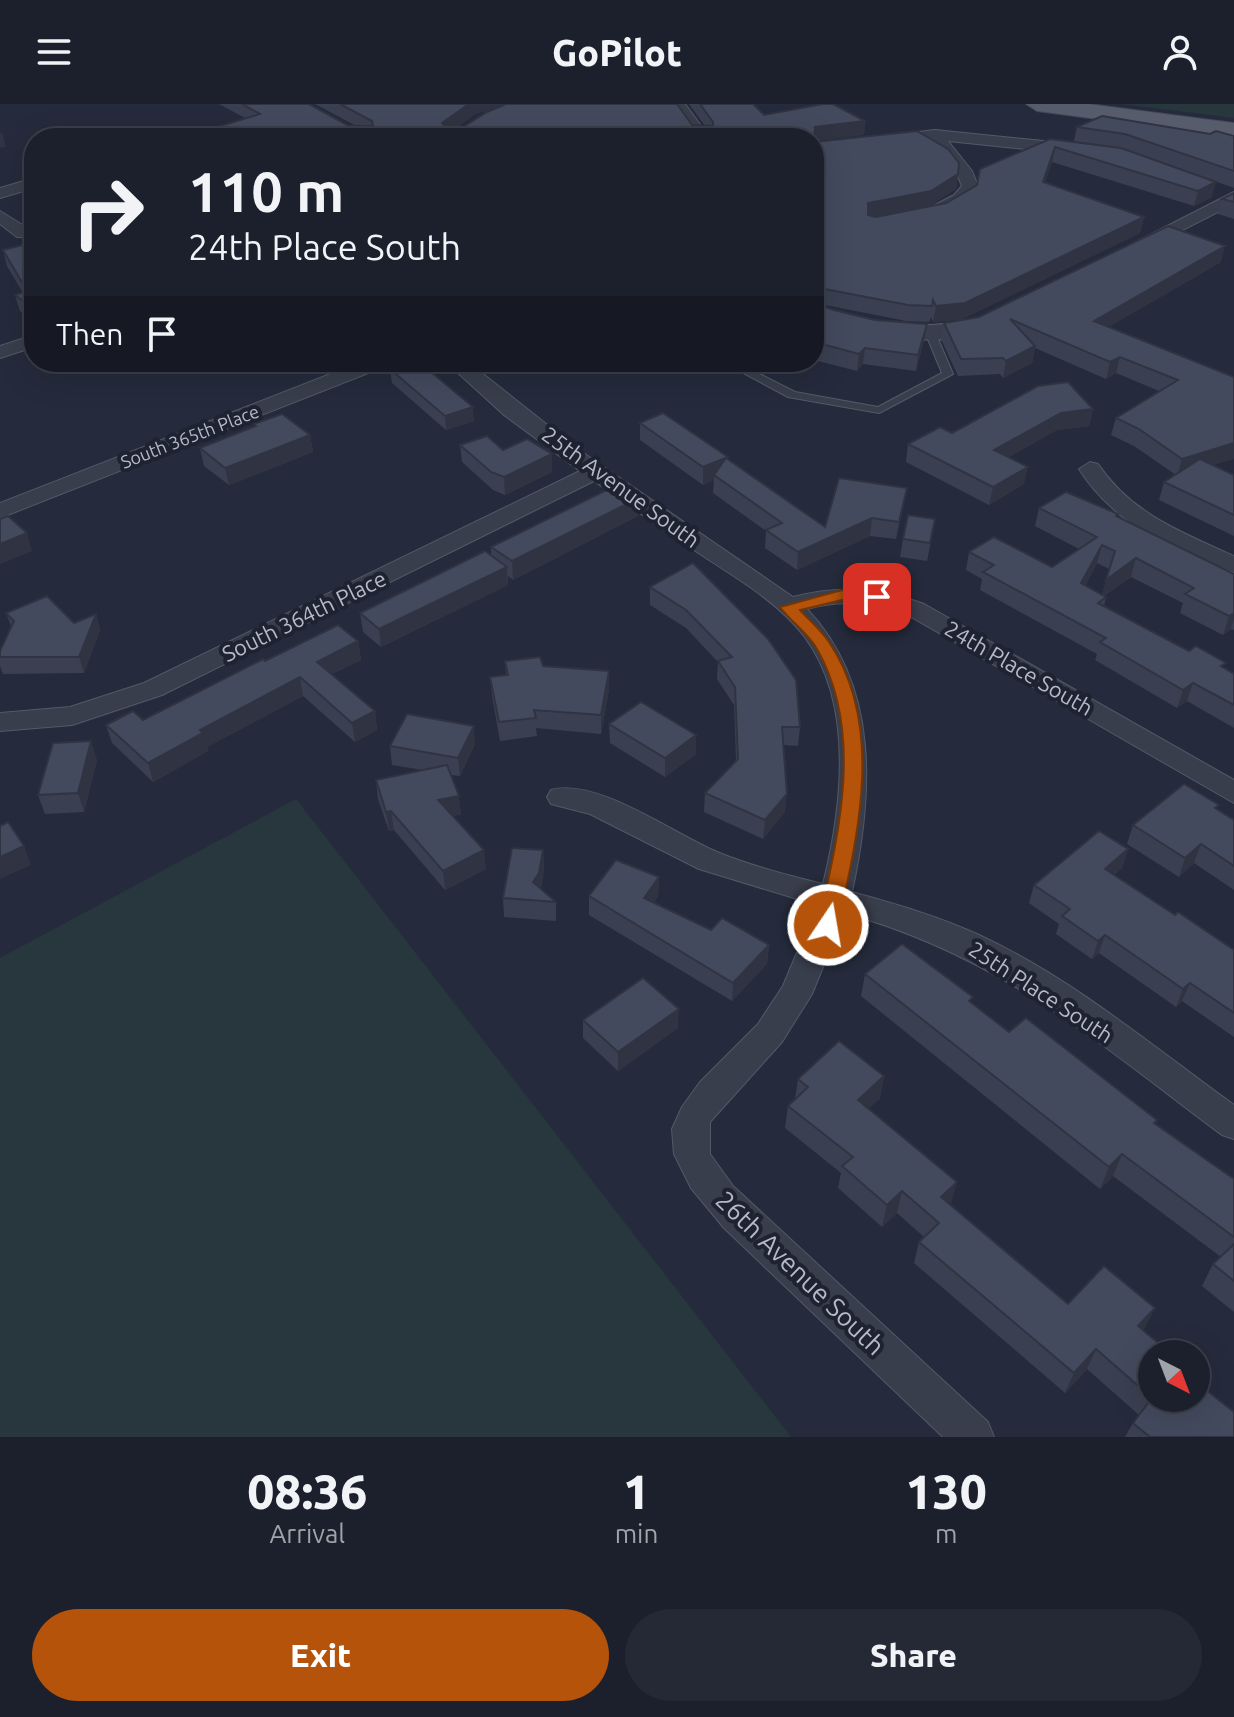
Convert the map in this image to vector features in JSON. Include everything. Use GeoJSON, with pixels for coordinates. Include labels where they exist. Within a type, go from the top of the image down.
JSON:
{"type":"FeatureCollection","features":[{"type":"Feature","properties":{"kind":"main road"},"geometry":{"type":"LineString","coordinates":[[1037,104],[1234,130]]}},
{"type":"Feature","properties":{"kind":"main road"},"geometry":{"type":"LineString","coordinates":[[1101,104],[1234,121]]}},
{"type":"Feature","properties":{"kind":"street"},"geometry":{"type":"LineString","coordinates":[[677,104],[694,128]]}},
{"type":"Feature","properties":{"kind":"street"},"geometry":{"type":"LineString","coordinates":[[924,215],[955,202],[970,186],[964,171],[935,135]]}},
{"type":"Feature","properties":{"kind":"street"},"geometry":{"type":"LineString","coordinates":[[824,148],[935,135],[1088,151]]}},
{"type":"Feature","properties":{"kind":"street"},"geometry":{"type":"LineString","coordinates":[[0,193],[24,186]]}},
{"type":"Feature","properties":{"kind":"street"},"geometry":{"type":"LineString","coordinates":[[1208,187],[1234,197]]}},
{"type":"Feature","properties":{"kind":"street"},"geometry":{"type":"LineString","coordinates":[[1121,254],[1234,197]]}},
{"type":"Feature","properties":{"kind":"street"},"geometry":{"type":"LineString","coordinates":[[0,216],[23,233]]}},
{"type":"Feature","properties":{"kind":"street"},"geometry":{"type":"LineString","coordinates":[[824,314],[877,329],[936,332],[968,327],[993,317]]}},
{"type":"Feature","properties":{"kind":"street"},"geometry":{"type":"LineString","coordinates":[[0,352],[24,344]]}},
{"type":"Feature","properties":{"kind":"street","name":"South 365th Place"},"geometry":{"type":"LineString","coordinates":[[0,511],[354,372]]}},
{"type":"Feature","properties":{"kind":"street","name":"25th Avenue South"},"geometry":{"type":"LineString","coordinates":[[469,372],[596,472],[788,607],[821,642],[844,689],[851,725],[851,801],[847,838],[819,949],[791,1003],[754,1052],[718,1088]]}},
{"type":"Feature","properties":{"kind":"street"},"geometry":{"type":"LineString","coordinates":[[1090,469],[1108,496],[1133,515],[1234,565]]}},
{"type":"Feature","properties":{"kind":"street","name":"South 364th Place"},"geometry":{"type":"LineString","coordinates":[[0,722],[72,716],[153,689],[596,472]]}},
{"type":"Feature","properties":{"kind":"street","name":"24th Place South"},"geometry":{"type":"LineString","coordinates":[[788,607],[842,595],[877,597],[915,609],[1234,793]]}},
{"type":"Feature","properties":{"kind":"street","name":"25th Place South"},"geometry":{"type":"LineString","coordinates":[[561,797],[599,805],[710,862],[834,897],[931,929],[1006,965],[1234,1124]]}},
{"type":"Feature","properties":{"kind":"street","name":"26th Avenue South"},"geometry":{"type":"LineString","coordinates":[[718,1088],[700,1105],[690,1130],[693,1156],[709,1185],[834,1308],[973,1437]]}},
{"type":"Feature","properties":{"kind":"lane"},"geometry":{"type":"LineString","coordinates":[[747,372],[792,395],[879,410],[948,374],[936,332]]}},
{"type":"Feature","properties":{"kind":"shaded area"},"geometry":{"type":"Polygon","coordinates":[[[1121,104],[1234,104],[1234,118],[1121,104]]]}},
{"type":"Feature","properties":{"kind":"shaded area"},"geometry":{"type":"Polygon","coordinates":[[[296,799],[791,1437],[0,1437],[0,958],[296,799]]]}},
{"type":"Feature","properties":{"kind":"building"},"geometry":{"type":"Polygon","coordinates":[[[242,104],[309,104],[349,126],[373,126],[372,121],[340,104],[469,104],[442,123],[445,127],[463,127],[506,104],[677,104],[692,125],[713,126],[700,104],[753,104],[764,115],[833,104],[865,121],[815,128],[214,128],[260,114],[242,104]]]}},
{"type":"Feature","properties":{"kind":"building"},"geometry":{"type":"Polygon","coordinates":[[[1102,116],[1234,136],[1234,171],[1125,134],[1077,127],[1102,116]]]}},
{"type":"Feature","properties":{"kind":"building"},"geometry":{"type":"Polygon","coordinates":[[[917,131],[948,149],[959,163],[958,174],[931,191],[868,203],[868,215],[876,217],[946,203],[977,185],[980,169],[1050,139],[1121,148],[1216,182],[1198,191],[1055,147],[1043,182],[1144,217],[965,303],[936,306],[933,300],[932,306],[908,305],[824,289],[824,141],[917,131]]]}},
{"type":"Feature","properties":{"kind":"building"},"geometry":{"type":"Polygon","coordinates":[[[1234,193],[1234,202],[1222,199],[1234,193]]]}},
{"type":"Feature","properties":{"kind":"building"},"geometry":{"type":"Polygon","coordinates":[[[1168,226],[1225,246],[1094,321],[1234,377],[1234,443],[1182,459],[1139,429],[1116,418],[1178,380],[1120,357],[1110,362],[1010,319],[1035,346],[1006,361],[1003,358],[961,359],[944,323],[979,317],[1168,226]]]}},
{"type":"Feature","properties":{"kind":"building"},"geometry":{"type":"Polygon","coordinates":[[[24,245],[24,286],[3,250],[24,245]]]}},
{"type":"Feature","properties":{"kind":"building"},"geometry":{"type":"Polygon","coordinates":[[[24,292],[24,302],[15,295],[24,292]]]}},
{"type":"Feature","properties":{"kind":"building"},"geometry":{"type":"Polygon","coordinates":[[[824,306],[875,320],[927,324],[918,355],[865,348],[859,354],[824,345],[824,306]]]}},
{"type":"Feature","properties":{"kind":"building"},"geometry":{"type":"Polygon","coordinates":[[[394,372],[431,372],[473,407],[445,416],[394,372]]]}},
{"type":"Feature","properties":{"kind":"building"},"geometry":{"type":"Polygon","coordinates":[[[1068,382],[1093,409],[1061,413],[994,450],[1028,467],[993,487],[908,444],[940,427],[952,433],[1038,386],[1068,382]]]}},
{"type":"Feature","properties":{"kind":"building"},"geometry":{"type":"Polygon","coordinates":[[[663,413],[728,457],[703,467],[640,423],[663,413]]]}},
{"type":"Feature","properties":{"kind":"building"},"geometry":{"type":"Polygon","coordinates":[[[282,414],[310,435],[225,468],[200,448],[256,426],[254,424],[282,414]]]}},
{"type":"Feature","properties":{"kind":"building"},"geometry":{"type":"Polygon","coordinates":[[[487,436],[503,450],[527,439],[552,454],[504,477],[491,472],[460,445],[487,436]]]}},
{"type":"Feature","properties":{"kind":"building"},"geometry":{"type":"Polygon","coordinates":[[[726,458],[825,527],[839,478],[907,488],[899,522],[872,518],[798,552],[766,530],[782,523],[714,475],[726,458]]]}},
{"type":"Feature","properties":{"kind":"building"},"geometry":{"type":"Polygon","coordinates":[[[1200,459],[1234,475],[1234,515],[1164,482],[1200,459]]]}},
{"type":"Feature","properties":{"kind":"building"},"geometry":{"type":"Polygon","coordinates":[[[619,484],[639,498],[512,561],[491,547],[619,484]]]}},
{"type":"Feature","properties":{"kind":"building"},"geometry":{"type":"Polygon","coordinates":[[[1066,492],[1118,514],[1116,516],[1234,574],[1234,613],[1229,616],[1185,594],[1194,588],[1136,558],[1106,580],[1115,551],[1102,545],[1081,583],[1106,597],[1098,603],[1189,651],[1196,646],[1226,663],[1221,666],[1234,674],[1234,705],[1193,683],[1183,690],[1100,642],[1106,638],[983,572],[994,565],[969,552],[994,537],[1052,567],[1097,537],[1039,508],[1066,492]]]}},
{"type":"Feature","properties":{"kind":"building"},"geometry":{"type":"Polygon","coordinates":[[[908,515],[935,519],[930,543],[903,539],[908,515]]]}},
{"type":"Feature","properties":{"kind":"building"},"geometry":{"type":"Polygon","coordinates":[[[8,516],[27,533],[0,544],[0,519],[8,516]]]}},
{"type":"Feature","properties":{"kind":"building"},"geometry":{"type":"Polygon","coordinates":[[[485,551],[507,567],[379,629],[360,613],[485,551]]]}},
{"type":"Feature","properties":{"kind":"building"},"geometry":{"type":"Polygon","coordinates":[[[693,563],[768,639],[796,680],[800,727],[782,727],[787,794],[765,820],[705,793],[738,759],[735,687],[718,661],[732,657],[686,610],[650,587],[693,563]]]}},
{"type":"Feature","properties":{"kind":"building"},"geometry":{"type":"Polygon","coordinates":[[[47,596],[74,623],[96,614],[79,657],[0,657],[14,621],[6,613],[47,596]]]}},
{"type":"Feature","properties":{"kind":"building"},"geometry":{"type":"Polygon","coordinates":[[[338,625],[358,641],[317,662],[375,711],[352,723],[300,677],[200,730],[203,733],[148,763],[106,725],[133,711],[143,720],[338,625]]]}},
{"type":"Feature","properties":{"kind":"building"},"geometry":{"type":"Polygon","coordinates":[[[540,657],[543,666],[609,671],[601,715],[534,710],[536,718],[499,722],[490,677],[508,675],[505,661],[540,657]]]}},
{"type":"Feature","properties":{"kind":"building"},"geometry":{"type":"Polygon","coordinates":[[[641,702],[696,735],[665,758],[609,724],[641,702]]]}},
{"type":"Feature","properties":{"kind":"building"},"geometry":{"type":"Polygon","coordinates":[[[407,714],[474,726],[458,758],[390,746],[407,714]]]}},
{"type":"Feature","properties":{"kind":"building"},"geometry":{"type":"Polygon","coordinates":[[[91,741],[78,793],[38,795],[53,743],[91,741]]]}},
{"type":"Feature","properties":{"kind":"building"},"geometry":{"type":"Polygon","coordinates":[[[447,765],[459,796],[438,800],[484,850],[443,871],[391,811],[386,812],[376,780],[447,765]]]}},
{"type":"Feature","properties":{"kind":"building"},"geometry":{"type":"Polygon","coordinates":[[[1184,784],[1219,805],[1215,808],[1234,820],[1234,866],[1201,844],[1185,858],[1133,825],[1184,784]]]}},
{"type":"Feature","properties":{"kind":"building"},"geometry":{"type":"Polygon","coordinates":[[[8,822],[24,846],[0,857],[0,826],[8,822]]]}},
{"type":"Feature","properties":{"kind":"building"},"geometry":{"type":"Polygon","coordinates":[[[1099,831],[1128,849],[1105,869],[1175,915],[1178,912],[1234,950],[1234,1013],[1190,983],[1183,989],[1105,935],[1098,941],[1062,916],[1070,909],[1034,885],[1099,831]]]}},
{"type":"Feature","properties":{"kind":"building"},"geometry":{"type":"Polygon","coordinates":[[[512,848],[543,850],[539,873],[533,882],[556,902],[503,898],[512,848]]]}},
{"type":"Feature","properties":{"kind":"building"},"geometry":{"type":"Polygon","coordinates":[[[616,860],[659,877],[644,898],[711,930],[722,918],[769,945],[733,983],[589,896],[616,860]]]}},
{"type":"Feature","properties":{"kind":"building"},"geometry":{"type":"Polygon","coordinates":[[[902,944],[973,997],[969,1001],[1009,1032],[1026,1018],[1157,1120],[1154,1123],[1234,1179],[1234,1237],[1122,1154],[1109,1167],[865,974],[902,944]]]}},
{"type":"Feature","properties":{"kind":"building"},"geometry":{"type":"Polygon","coordinates":[[[643,978],[679,1009],[618,1052],[583,1020],[643,978]]]}},
{"type":"Feature","properties":{"kind":"building"},"geometry":{"type":"Polygon","coordinates":[[[839,1041],[884,1076],[858,1100],[957,1182],[941,1197],[1068,1304],[1104,1266],[1155,1308],[1138,1326],[1155,1340],[1138,1340],[1138,1386],[1096,1349],[1074,1373],[919,1242],[939,1223],[902,1191],[887,1205],[842,1166],[853,1157],[788,1106],[808,1087],[798,1079],[839,1041]]]}},
{"type":"Feature","properties":{"kind":"building"},"geometry":{"type":"Polygon","coordinates":[[[1234,1244],[1234,1281],[1213,1264],[1234,1244]]]}},
{"type":"Feature","properties":{"kind":"building"},"geometry":{"type":"Polygon","coordinates":[[[1210,1393],[1234,1412],[1234,1437],[1150,1437],[1133,1423],[1141,1412],[1210,1412],[1210,1393]]]}},
{"type":"Feature","properties":{"kind":"route"},"geometry":{"type":"LineString","coordinates":[[828,925],[847,838],[852,788],[851,725],[844,689],[835,666],[806,623],[788,607],[842,595],[877,597]]}}]}
